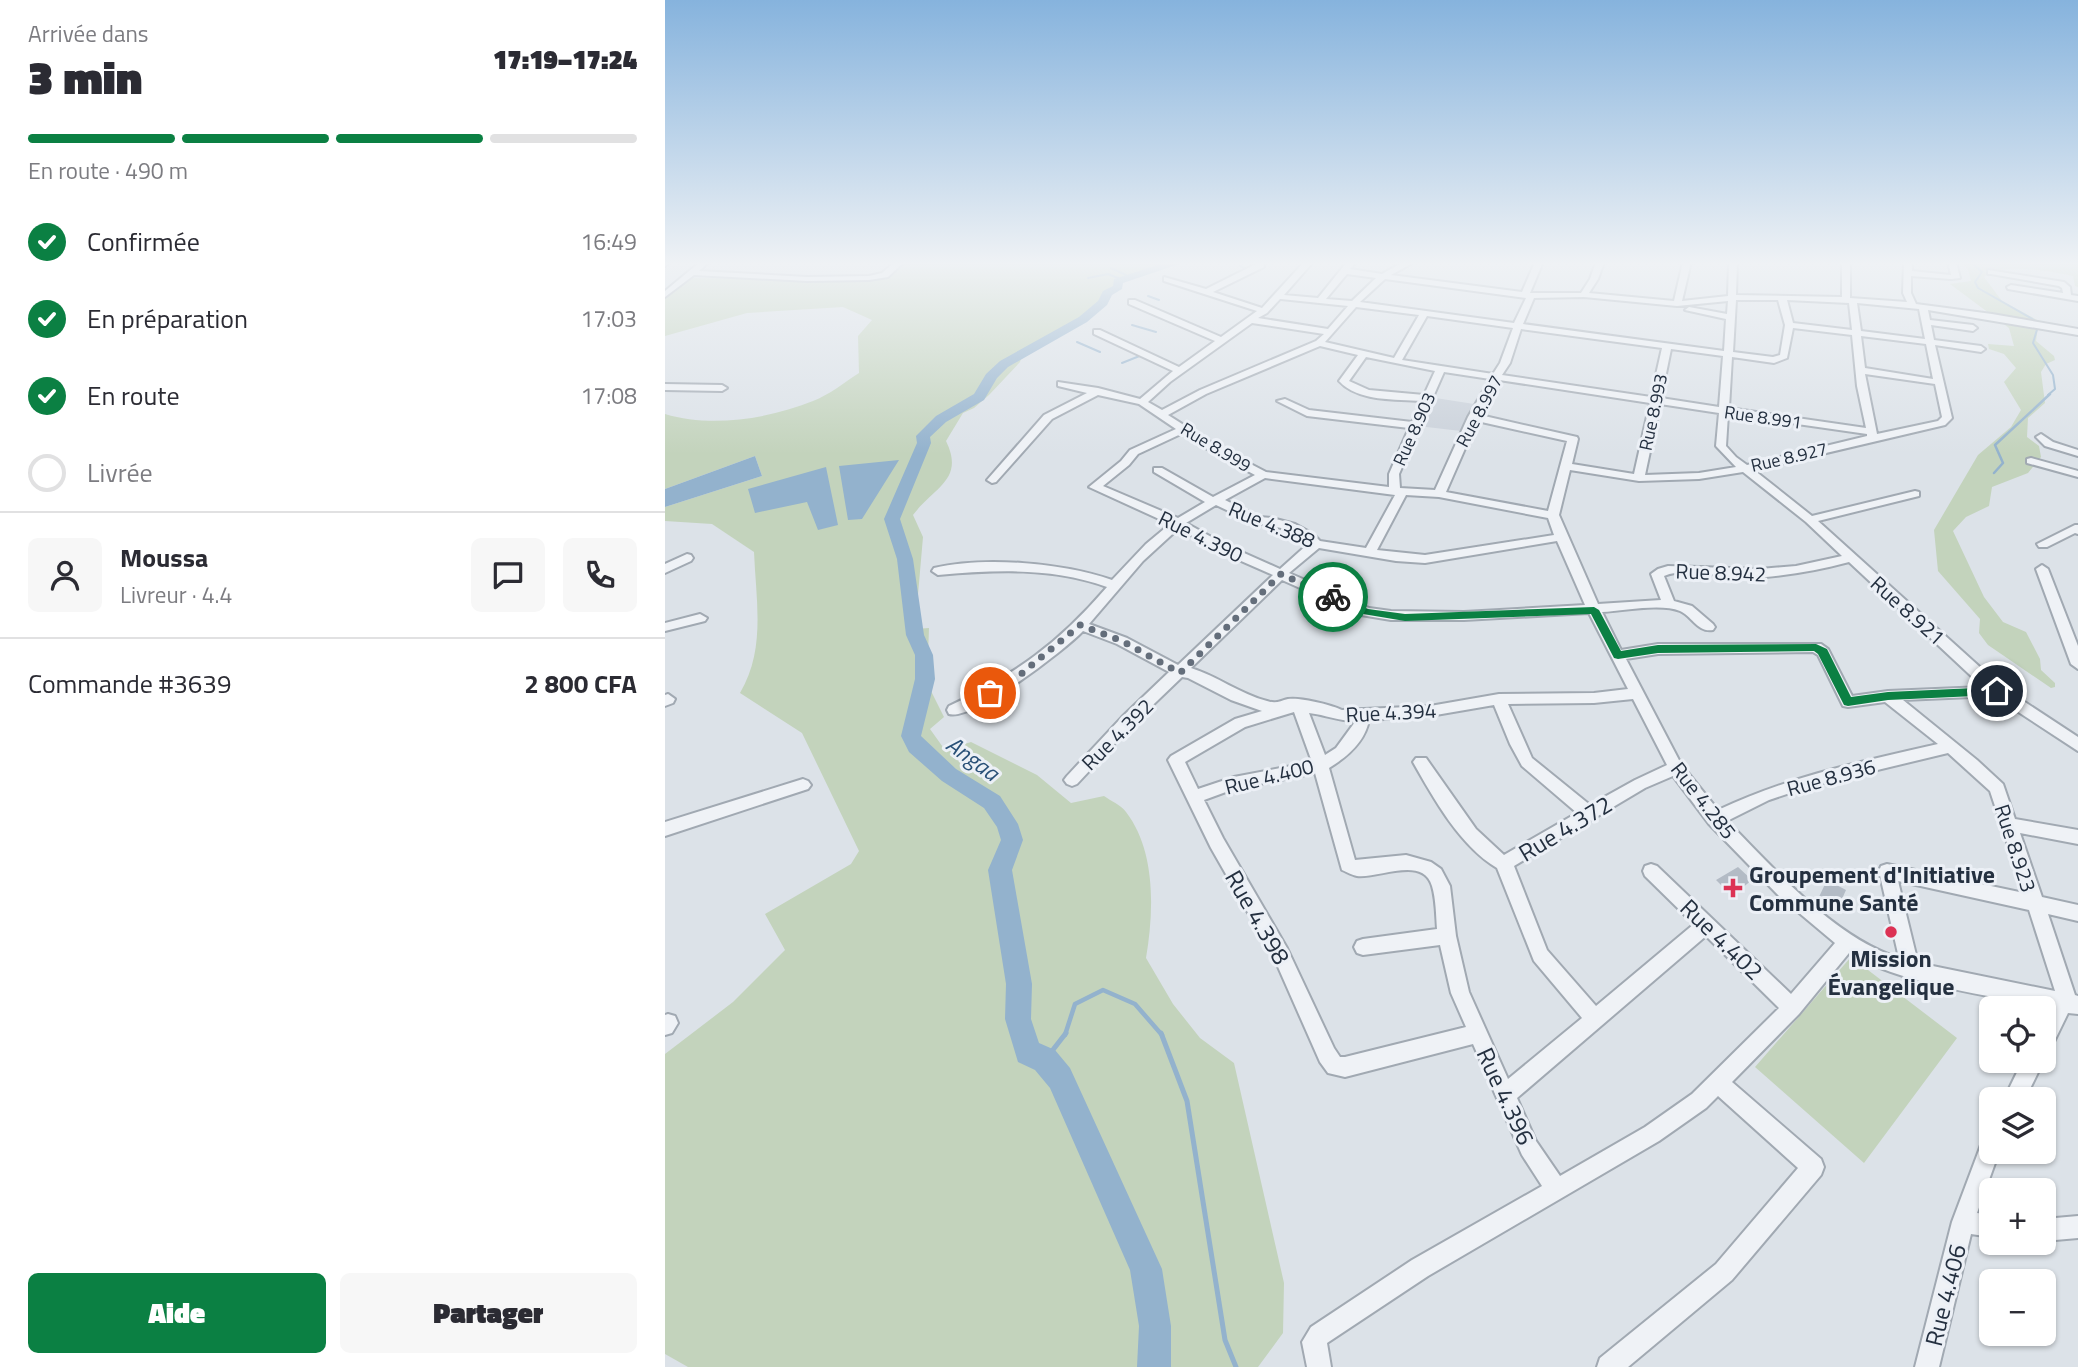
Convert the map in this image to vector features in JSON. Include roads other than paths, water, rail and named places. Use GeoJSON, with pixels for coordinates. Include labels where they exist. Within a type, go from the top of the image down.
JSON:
{"type":"FeatureCollection","features":[{"type":"Feature","properties":{"kind":"street"},"geometry":{"type":"LineString","coordinates":[[1188,326],[1223,341]]}},
{"type":"Feature","properties":{"kind":"street"},"geometry":{"type":"LineString","coordinates":[[1142,402],[1244,326]]}},
{"type":"Feature","properties":{"kind":"street"},"geometry":{"type":"LineString","coordinates":[[1290,326],[1330,332]]}},
{"type":"Feature","properties":{"kind":"street"},"geometry":{"type":"LineString","coordinates":[[1162,414],[1203,392],[1319,343],[1335,326]]}},
{"type":"Feature","properties":{"kind":"street"},"geometry":{"type":"LineString","coordinates":[[1398,359],[1417,326]]}},
{"type":"Feature","properties":{"kind":"street"},"geometry":{"type":"LineString","coordinates":[[1517,326],[1766,359],[1782,358],[1789,326]]}},
{"type":"Feature","properties":{"kind":"street","name":"Rue 8.997"},"geometry":{"type":"LineString","coordinates":[[1439,494],[1473,417],[1505,363],[1517,326]]}},
{"type":"Feature","properties":{"kind":"street"},"geometry":{"type":"LineString","coordinates":[[1725,411],[1731,326]]}},
{"type":"Feature","properties":{"kind":"street"},"geometry":{"type":"LineString","coordinates":[[1795,326],[1981,349]]}},
{"type":"Feature","properties":{"kind":"street"},"geometry":{"type":"LineString","coordinates":[[1854,326],[1872,435]]}},
{"type":"Feature","properties":{"kind":"street"},"geometry":{"type":"LineString","coordinates":[[1863,371],[1938,382],[1928,326]]}},
{"type":"Feature","properties":{"kind":"street"},"geometry":{"type":"LineString","coordinates":[[1956,326],[1973,328]]}},
{"type":"Feature","properties":{"kind":"street"},"geometry":{"type":"LineString","coordinates":[[2047,326],[2078,332]]}},
{"type":"Feature","properties":{"kind":"street"},"geometry":{"type":"LineString","coordinates":[[1097,332],[1180,371]]}},
{"type":"Feature","properties":{"kind":"street","name":"Rue 8.991"},"geometry":{"type":"LineString","coordinates":[[1319,343],[1398,359],[1414,365],[1872,435]]}},
{"type":"Feature","properties":{"kind":"street","name":"Rue 8.993"},"geometry":{"type":"LineString","coordinates":[[1639,478],[1667,347]]}},
{"type":"Feature","properties":{"kind":"street"},"geometry":{"type":"LineString","coordinates":[[1365,352],[1344,381],[1349,387],[1427,398]]}},
{"type":"Feature","properties":{"kind":"street","name":"Rue 8.903"},"geometry":{"type":"LineString","coordinates":[[1370,553],[1398,492],[1394,474],[1441,368]]}},
{"type":"Feature","properties":{"kind":"street","name":"Rue 8.927"},"geometry":{"type":"LineString","coordinates":[[1565,466],[1639,478],[1684,477],[1745,467],[1872,435],[1946,420],[1947,410],[1938,382]]}},
{"type":"Feature","properties":{"kind":"street","name":"Rue 8.999"},"geometry":{"type":"LineString","coordinates":[[1061,384],[1142,402],[1263,475],[1398,492],[1439,494],[1553,515]]}},
{"type":"Feature","properties":{"kind":"street"},"geometry":{"type":"LineString","coordinates":[[665,387],[722,388]]}},
{"type":"Feature","properties":{"kind":"street"},"geometry":{"type":"LineString","coordinates":[[992,480],[1048,417],[1098,391]]}},
{"type":"Feature","properties":{"kind":"street"},"geometry":{"type":"LineString","coordinates":[[1282,401],[1307,413],[1416,426]]}},
{"type":"Feature","properties":{"kind":"street","name":"Rue 8.921"},"geometry":{"type":"LineString","coordinates":[[1725,411],[1722,450],[1810,520],[1997,691],[2078,745]]}},
{"type":"Feature","properties":{"kind":"street"},"geometry":{"type":"LineString","coordinates":[[1473,417],[1573,439],[1553,515]]}},
{"type":"Feature","properties":{"kind":"street","name":"Rue 4.390"},"geometry":{"type":"LineString","coordinates":[[1184,429],[1135,452],[1095,487],[1179,523],[1220,547],[1366,612],[1405,617],[1594,610]]}},
{"type":"Feature","properties":{"kind":"street"},"geometry":{"type":"LineString","coordinates":[[2041,437],[2049,444],[2078,453]]}},
{"type":"Feature","properties":{"kind":"street"},"geometry":{"type":"LineString","coordinates":[[2031,461],[2078,474]]}},
{"type":"Feature","properties":{"kind":"street","name":"Rue 4.388"},"geometry":{"type":"LineString","coordinates":[[1159,470],[1209,500],[1217,501],[1257,520],[1272,521],[1304,533],[1313,538],[1316,544],[1425,559],[1561,537]]}},
{"type":"Feature","properties":{"kind":"street"},"geometry":{"type":"LineString","coordinates":[[954,710],[1015,679],[1080,625],[1114,585],[1161,537],[1179,523],[1263,475]]}},
{"type":"Feature","properties":{"kind":"street"},"geometry":{"type":"LineString","coordinates":[[1810,520],[1915,494]]}},
{"type":"Feature","properties":{"kind":"street","name":"Rue 4.285"},"geometry":{"type":"LineString","coordinates":[[1553,515],[1594,610],[1676,768],[1715,819],[1785,891],[1847,942],[1889,965],[2070,1004]]}},
{"type":"Feature","properties":{"kind":"street"},"geometry":{"type":"LineString","coordinates":[[2043,544],[2075,528],[2078,530]]}},
{"type":"Feature","properties":{"kind":"street","name":"Rue 4.392"},"geometry":{"type":"LineString","coordinates":[[1072,779],[1127,721],[1316,544]]}},
{"type":"Feature","properties":{"kind":"street"},"geometry":{"type":"LineString","coordinates":[[665,569],[687,558]]}},
{"type":"Feature","properties":{"kind":"street","name":"Rue 8.942"},"geometry":{"type":"LineString","coordinates":[[1594,610],[1669,604],[1657,574],[1662,571],[1685,569],[1774,575],[1850,558]]}},
{"type":"Feature","properties":{"kind":"street"},"geometry":{"type":"LineString","coordinates":[[938,571],[990,567],[1033,568],[1086,575],[1114,585]]}},
{"type":"Feature","properties":{"kind":"street"},"geometry":{"type":"LineString","coordinates":[[2042,569],[2073,636],[2078,664]]}},
{"type":"Feature","properties":{"kind":"street"},"geometry":{"type":"LineString","coordinates":[[1669,604],[1687,609],[1708,627]]}},
{"type":"Feature","properties":{"kind":"street"},"geometry":{"type":"LineString","coordinates":[[665,627],[701,618]]}},
{"type":"Feature","properties":{"kind":"street","name":"Rue 4.394"},"geometry":{"type":"LineString","coordinates":[[1080,625],[1122,641],[1180,673],[1191,673],[1236,696],[1270,708],[1279,709],[1290,704],[1340,716],[1363,717],[1430,712],[1499,699],[1594,698],[1639,693]]}},
{"type":"Feature","properties":{"kind":"street"},"geometry":{"type":"LineString","coordinates":[[1618,655],[1658,649],[1816,647],[1823,652],[1848,702],[1888,696],[1997,691]]}},
{"type":"Feature","properties":{"kind":"street","name":"Rue 8.923"},"geometry":{"type":"LineString","coordinates":[[1888,696],[1997,788],[2011,825],[2034,905],[2070,1004]]}},
{"type":"Feature","properties":{"kind":"street"},"geometry":{"type":"LineString","coordinates":[[1499,699],[1527,762],[1589,813]]}},
{"type":"Feature","properties":{"kind":"street","name":"Rue 4.396"},"geometry":{"type":"LineString","coordinates":[[1299,705],[1320,764],[1348,865],[1358,869],[1406,862],[1425,867],[1435,874],[1441,886],[1447,936],[1460,993],[1529,1148],[1557,1191]]}},
{"type":"Feature","properties":{"kind":"street","name":"Rue 4.398"},"geometry":{"type":"LineString","coordinates":[[1299,705],[1240,723],[1176,760],[1193,798],[1281,954],[1327,1055],[1335,1066],[1346,1068],[1476,1034]]}},
{"type":"Feature","properties":{"kind":"street","name":"Rue 4.400"},"geometry":{"type":"LineString","coordinates":[[1193,798],[1221,787],[1285,775],[1337,758],[1347,751],[1363,723],[1363,717]]}},
{"type":"Feature","properties":{"kind":"street","name":"Rue 8.936"},"geometry":{"type":"LineString","coordinates":[[1715,819],[1763,796],[1810,780],[1951,747]]}},
{"type":"Feature","properties":{"kind":"street"},"geometry":{"type":"LineString","coordinates":[[1421,762],[1466,827],[1488,853],[1504,863]]}},
{"type":"Feature","properties":{"kind":"street","name":"Rue 4.372"},"geometry":{"type":"LineString","coordinates":[[1595,1019],[1540,955],[1504,863],[1640,784],[1676,768]]}},
{"type":"Feature","properties":{"kind":"street"},"geometry":{"type":"LineString","coordinates":[[665,829],[803,785]]}},
{"type":"Feature","properties":{"kind":"street"},"geometry":{"type":"LineString","coordinates":[[2011,825],[2078,837]]}},
{"type":"Feature","properties":{"kind":"street","name":"Rue 4.402"},"geometry":{"type":"LineString","coordinates":[[1651,871],[1792,1008]]}},
{"type":"Feature","properties":{"kind":"street"},"geometry":{"type":"LineString","coordinates":[[1911,970],[1887,871],[2078,913]]}},
{"type":"Feature","properties":{"kind":"street"},"geometry":{"type":"LineString","coordinates":[[1506,1094],[1707,924]]}},
{"type":"Feature","properties":{"kind":"street"},"geometry":{"type":"LineString","coordinates":[[1363,947],[1447,936]]}},
{"type":"Feature","properties":{"kind":"street"},"geometry":{"type":"LineString","coordinates":[[1318,1367],[1314,1342],[1319,1335],[1420,1268],[1557,1191],[1652,1134],[1699,1101],[1792,1008],[1847,942]]}},
{"type":"Feature","properties":{"kind":"street"},"geometry":{"type":"LineString","coordinates":[[2056,1024],[2070,1004]]}},
{"type":"Feature","properties":{"kind":"street"},"geometry":{"type":"LineString","coordinates":[[1621,1363],[1724,1272],[1813,1167],[1718,1083]]}},
{"type":"Feature","properties":{"kind":"street","name":"Rue 4.406"},"geometry":{"type":"LineString","coordinates":[[1927,1367],[1963,1222],[1984,1164]]}},
{"type":"Feature","properties":{"kind":"street"},"geometry":{"type":"LineString","coordinates":[[1963,1222],[1979,1224]]}},
{"type":"Feature","properties":{"kind":"street"},"geometry":{"type":"LineString","coordinates":[[2056,1229],[2078,1227]]}},
{"type":"Feature","properties":{"kind":"water"},"geometry":{"type":"Polygon","coordinates":[[[755,456],[762,476],[665,507],[665,489],[755,456]]]}},
{"type":"Feature","properties":{"kind":"water"},"geometry":{"type":"Polygon","coordinates":[[[899,460],[862,519],[848,520],[839,466],[899,460]]]}},
{"type":"Feature","properties":{"kind":"water"},"geometry":{"type":"Polygon","coordinates":[[[826,467],[838,525],[818,530],[807,502],[755,513],[748,489],[826,467]]]}},
{"type":"Feature","properties":{"kind":"waterway","name":"Angaa"},"geometry":{"type":"LineString","coordinates":[[1074,326],[1004,364],[991,377],[979,397],[929,429],[923,436],[924,443],[892,519],[905,559],[915,635],[924,655],[925,679],[911,736],[916,746],[949,775],[992,802],[1007,824],[1012,840],[1000,870],[1019,984],[1018,1019],[1028,1052],[1045,1060],[1060,1078],[1146,1269],[1155,1326],[1154,1367]]}},
{"type":"Feature","properties":{"kind":"waterway"},"geometry":{"type":"LineString","coordinates":[[1135,326],[1156,332]]}},
{"type":"Feature","properties":{"kind":"waterway"},"geometry":{"type":"LineString","coordinates":[[2038,326],[2033,343],[2053,375],[2055,389],[2048,395]]}},
{"type":"Feature","properties":{"kind":"waterway"},"geometry":{"type":"LineString","coordinates":[[1077,342],[1100,352]]}},
{"type":"Feature","properties":{"kind":"waterway"},"geometry":{"type":"LineString","coordinates":[[1122,363],[1142,355]]}},
{"type":"Feature","properties":{"kind":"waterway"},"geometry":{"type":"LineString","coordinates":[[1994,473],[2003,463],[1995,445],[2050,394]]}},
{"type":"Feature","properties":{"kind":"waterway"},"geometry":{"type":"LineString","coordinates":[[1065,1034],[1075,1004],[1103,990],[1135,1004],[1162,1035]]}},
{"type":"Feature","properties":{"kind":"waterway"},"geometry":{"type":"LineString","coordinates":[[1045,1060],[1065,1034]]}},
{"type":"Feature","properties":{"kind":"waterway"},"geometry":{"type":"LineString","coordinates":[[1162,1035],[1187,1101],[1225,1340],[1236,1367]]}},
{"type":"Feature","properties":{"kind":"place","name":"Groupement d'Initiative Commune Santé"},"geometry":{"type":"Point","coordinates":[1733,888]}},
{"type":"Feature","properties":{"kind":"place","name":"Mission Évangelique"},"geometry":{"type":"Point","coordinates":[1891,932]}}]}
